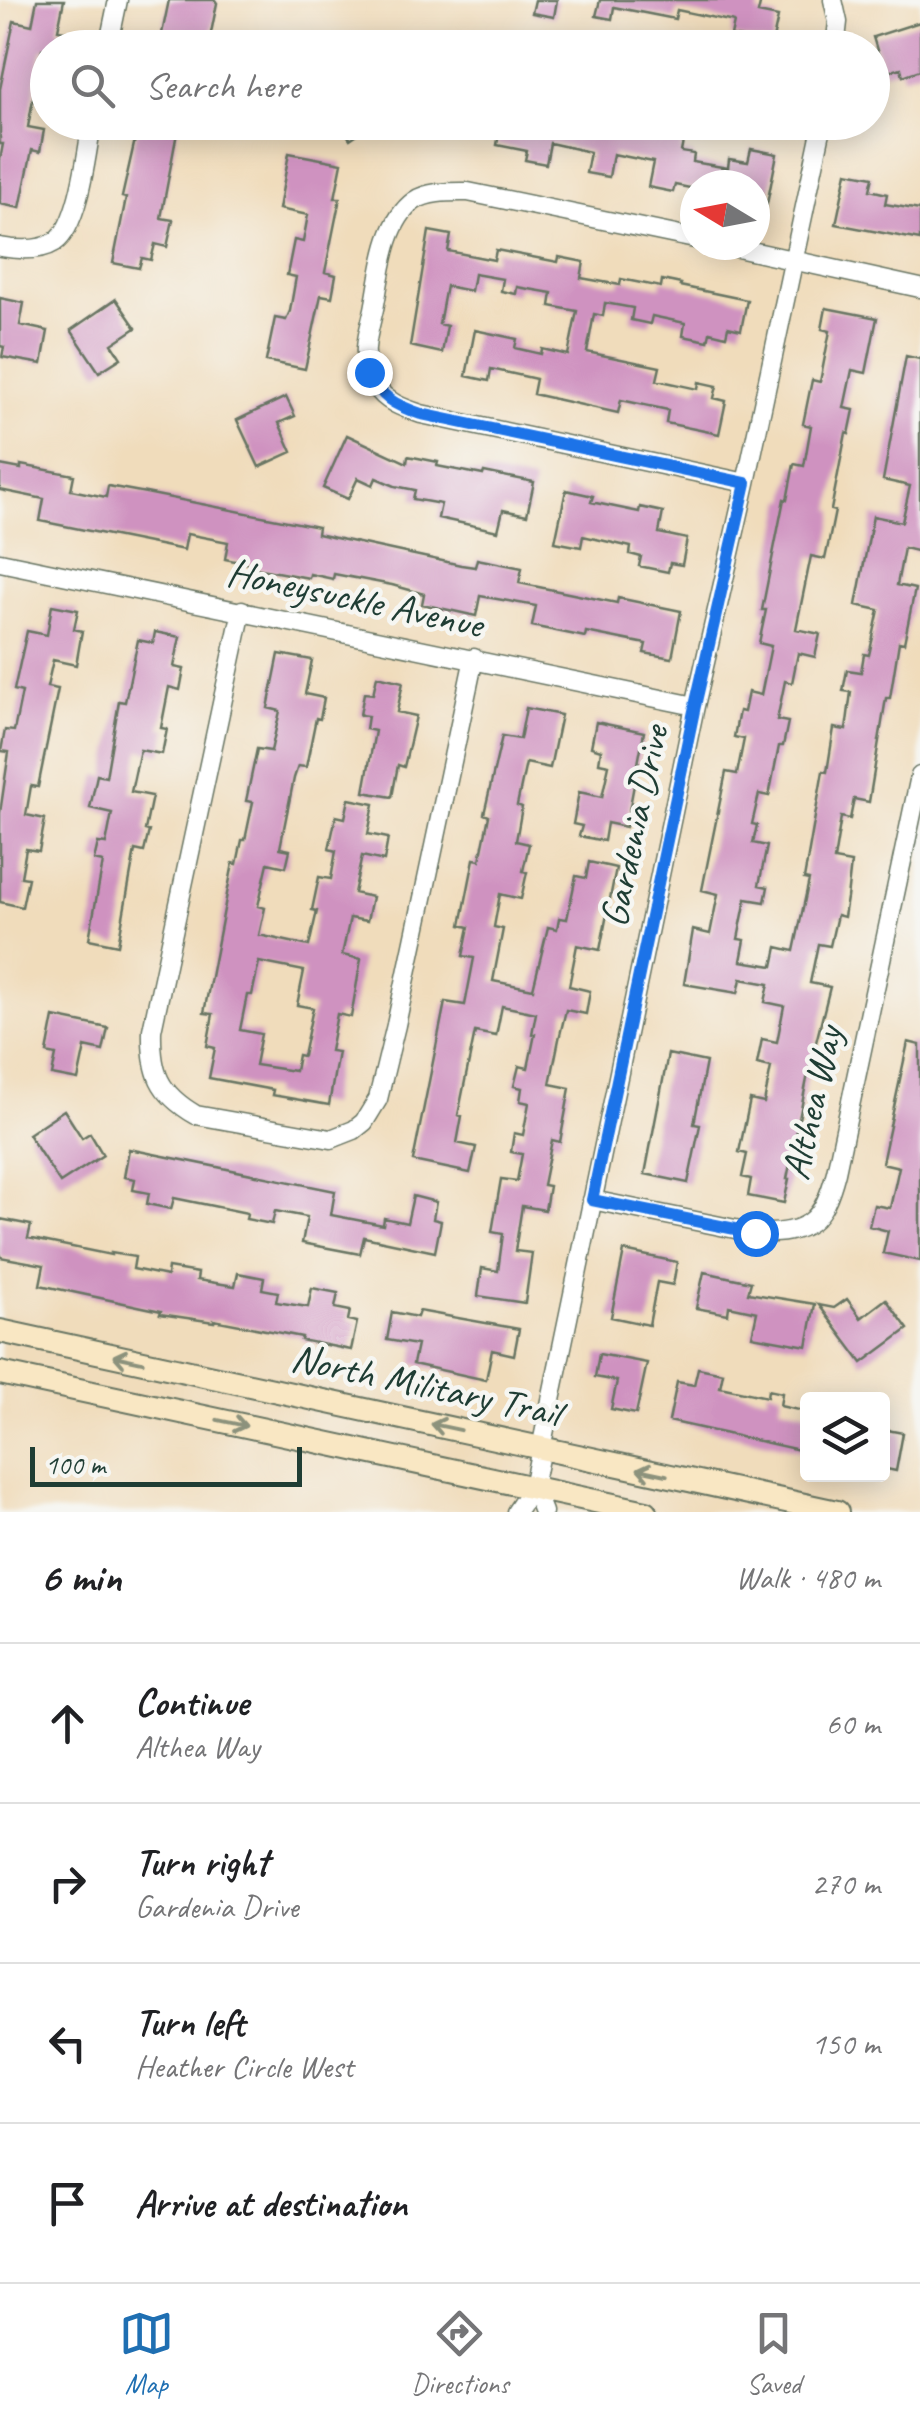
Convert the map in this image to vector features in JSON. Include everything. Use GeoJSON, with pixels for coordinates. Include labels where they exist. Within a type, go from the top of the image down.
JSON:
{"type":"FeatureCollection","features":[{"type":"Feature","properties":{"kind":"main road","name":"North Military Trail"},"geometry":{"type":"LineString","coordinates":[[0,1331],[837,1512]]}},
{"type":"Feature","properties":{"kind":"main road","name":"North Military Trail"},"geometry":{"type":"LineString","coordinates":[[0,1373],[646,1512]]}},
{"type":"Feature","properties":{"kind":"street"},"geometry":{"type":"LineString","coordinates":[[112,30],[118,0]]}},
{"type":"Feature","properties":{"kind":"street"},"geometry":{"type":"LineString","coordinates":[[833,0],[837,30]]}},
{"type":"Feature","properties":{"kind":"street"},"geometry":{"type":"LineString","coordinates":[[0,247],[41,247],[55,242],[67,230],[88,140]]}},
{"type":"Feature","properties":{"kind":"street","name":"Gardenia Drive"},"geometry":{"type":"LineString","coordinates":[[516,1512],[533,1488],[542,1448],[695,706],[819,140]]}},
{"type":"Feature","properties":{"kind":"street"},"geometry":{"type":"LineString","coordinates":[[680,236],[468,192],[416,199],[393,230],[365,350],[369,372],[376,386],[398,406],[421,414],[746,483]]}},
{"type":"Feature","properties":{"kind":"street"},"geometry":{"type":"LineString","coordinates":[[770,255],[920,288]]}},
{"type":"Feature","properties":{"kind":"street","name":"Honeysuckle Avenue"},"geometry":{"type":"LineString","coordinates":[[0,562],[695,706]]}},
{"type":"Feature","properties":{"kind":"street"},"geometry":{"type":"LineString","coordinates":[[242,610],[152,1030],[156,1075],[168,1094],[196,1115],[331,1139],[364,1122],[378,1099],[474,658]]}},
{"type":"Feature","properties":{"kind":"street","name":"Althea Way"},"geometry":{"type":"LineString","coordinates":[[592,1200],[755,1233],[798,1230],[820,1213],[830,1197],[836,1172],[920,776]]}},
{"type":"Feature","properties":{"kind":"street"},"geometry":{"type":"LineString","coordinates":[[533,1488],[543,1512]]}},
{"type":"Feature","properties":{"kind":"building"},"geometry":{"type":"Polygon","coordinates":[[[37,0],[64,0],[58,30],[30,30],[28,127],[30,140],[42,140],[40,152],[32,150],[20,208],[0,204],[0,89],[14,21],[32,25],[37,0]]]}},
{"type":"Feature","properties":{"kind":"building"},"geometry":{"type":"Polygon","coordinates":[[[169,0],[217,3],[212,30],[163,30],[169,0]]]}},
{"type":"Feature","properties":{"kind":"building"},"geometry":{"type":"Polygon","coordinates":[[[535,0],[557,0],[554,17],[532,13],[535,0]]]}},
{"type":"Feature","properties":{"kind":"building"},"geometry":{"type":"Polygon","coordinates":[[[600,0],[761,0],[758,13],[778,17],[775,30],[732,30],[734,22],[677,10],[675,19],[614,7],[612,19],[596,16],[600,0]]]}},
{"type":"Feature","properties":{"kind":"building"},"geometry":{"type":"Polygon","coordinates":[[[920,22],[920,70],[903,76],[901,68],[890,71],[890,32],[920,22]]]}},
{"type":"Feature","properties":{"kind":"building"},"geometry":{"type":"Polygon","coordinates":[[[135,140],[176,140],[161,218],[173,220],[167,247],[155,244],[151,260],[142,258],[139,268],[113,263],[126,198],[122,197],[135,140]]]}},
{"type":"Feature","properties":{"kind":"building"},"geometry":{"type":"Polygon","coordinates":[[[498,140],[674,140],[683,142],[681,152],[694,154],[693,162],[728,168],[729,159],[748,162],[751,149],[777,154],[770,189],[770,170],[680,170],[680,186],[675,185],[673,192],[648,187],[653,162],[613,154],[609,177],[586,173],[590,152],[550,143],[546,164],[525,160],[527,151],[497,145],[498,140]]]}},
{"type":"Feature","properties":{"kind":"building"},"geometry":{"type":"Polygon","coordinates":[[[289,153],[342,163],[335,198],[340,198],[325,272],[336,275],[332,297],[321,295],[305,369],[266,361],[275,318],[286,320],[290,311],[296,277],[287,275],[294,240],[303,242],[308,215],[279,209],[289,153]]]}},
{"type":"Feature","properties":{"kind":"building"},"geometry":{"type":"Polygon","coordinates":[[[847,172],[873,177],[870,190],[887,194],[885,204],[920,210],[920,240],[836,224],[847,172]]]}},
{"type":"Feature","properties":{"kind":"building"},"geometry":{"type":"Polygon","coordinates":[[[429,231],[451,235],[448,251],[494,260],[496,250],[558,262],[559,257],[584,262],[581,278],[620,285],[621,279],[661,287],[662,280],[747,300],[741,330],[728,327],[726,336],[710,332],[708,341],[683,336],[685,323],[652,316],[650,324],[631,320],[633,308],[605,303],[603,316],[594,314],[587,352],[660,367],[657,380],[698,389],[699,382],[717,386],[714,398],[726,401],[719,434],[666,423],[668,410],[621,400],[618,413],[533,394],[536,379],[491,369],[489,381],[466,376],[475,330],[517,339],[515,348],[568,355],[577,311],[550,306],[552,293],[517,287],[516,294],[501,291],[503,279],[474,274],[471,291],[446,286],[439,324],[447,326],[442,353],[410,346],[429,231]]]}},
{"type":"Feature","properties":{"kind":"building"},"geometry":{"type":"Polygon","coordinates":[[[0,298],[24,303],[20,325],[48,331],[42,364],[2,357],[0,298]]]}},
{"type":"Feature","properties":{"kind":"building"},"geometry":{"type":"Polygon","coordinates":[[[116,299],[136,328],[112,344],[121,358],[99,372],[71,330],[116,299]]]}},
{"type":"Feature","properties":{"kind":"building"},"geometry":{"type":"Polygon","coordinates":[[[826,308],[877,318],[866,373],[852,370],[844,408],[854,410],[831,510],[835,511],[830,536],[825,559],[811,556],[796,629],[820,634],[815,657],[798,653],[792,683],[785,681],[777,720],[788,722],[783,746],[779,746],[769,796],[759,794],[752,824],[757,825],[753,843],[767,846],[759,885],[768,887],[765,902],[746,899],[738,939],[745,940],[741,961],[773,966],[777,947],[794,951],[809,880],[804,879],[823,771],[827,772],[834,728],[846,730],[851,692],[843,691],[847,670],[861,672],[879,610],[856,605],[873,516],[902,522],[910,486],[883,480],[906,356],[920,359],[920,552],[904,548],[897,585],[915,589],[904,643],[899,642],[890,698],[886,698],[869,802],[854,799],[850,819],[841,817],[834,860],[851,863],[847,898],[844,917],[837,915],[830,946],[818,944],[810,983],[830,987],[808,1074],[784,1203],[748,1196],[751,1179],[742,1177],[747,1154],[739,1152],[750,1100],[764,1103],[771,1067],[757,1064],[762,1039],[777,1042],[784,1006],[765,1002],[769,984],[741,979],[738,993],[684,984],[693,930],[710,934],[718,894],[702,890],[726,772],[737,774],[744,739],[734,737],[739,711],[744,712],[748,692],[761,695],[771,646],[759,643],[766,610],[762,610],[794,464],[804,466],[811,426],[803,424],[812,380],[820,382],[830,331],[822,329],[826,308]]]}},
{"type":"Feature","properties":{"kind":"building"},"geometry":{"type":"Polygon","coordinates":[[[286,397],[295,416],[279,423],[292,452],[259,467],[237,420],[286,397]]]}},
{"type":"Feature","properties":{"kind":"building"},"geometry":{"type":"Polygon","coordinates":[[[347,435],[407,463],[408,456],[438,462],[437,466],[534,482],[527,515],[503,510],[498,531],[438,518],[441,504],[413,499],[415,490],[376,478],[373,485],[358,478],[348,499],[323,488],[347,435]]]}},
{"type":"Feature","properties":{"kind":"building"},"geometry":{"type":"Polygon","coordinates":[[[0,465],[74,475],[71,490],[106,497],[108,486],[318,527],[317,534],[461,565],[475,567],[477,559],[522,568],[519,583],[617,603],[618,598],[681,611],[672,658],[644,653],[646,644],[532,626],[536,606],[480,596],[476,616],[422,604],[424,594],[392,585],[334,574],[333,579],[310,574],[309,578],[255,568],[225,559],[228,542],[187,534],[184,550],[40,521],[44,499],[0,490],[0,465]]]}},
{"type":"Feature","properties":{"kind":"building"},"geometry":{"type":"Polygon","coordinates":[[[566,490],[593,496],[591,502],[639,512],[640,507],[663,512],[659,533],[687,539],[682,565],[670,563],[668,572],[639,566],[641,557],[630,554],[631,547],[583,536],[581,547],[555,542],[566,490]]]}},
{"type":"Feature","properties":{"kind":"building"},"geometry":{"type":"Polygon","coordinates":[[[52,605],[78,610],[74,629],[82,631],[76,665],[53,660],[47,687],[58,689],[38,787],[31,786],[26,815],[45,819],[39,851],[26,849],[21,877],[28,878],[22,907],[0,902],[0,813],[9,752],[1,751],[5,730],[14,731],[22,692],[14,690],[27,631],[47,635],[52,605]]]}},
{"type":"Feature","properties":{"kind":"building"},"geometry":{"type":"Polygon","coordinates":[[[155,632],[180,637],[174,667],[184,669],[180,690],[169,687],[161,728],[167,729],[162,754],[140,750],[131,792],[152,796],[145,830],[149,831],[144,852],[135,850],[118,945],[89,939],[103,862],[94,860],[98,843],[106,844],[112,813],[90,808],[97,775],[106,777],[119,701],[125,702],[138,640],[153,643],[155,632]]]}},
{"type":"Feature","properties":{"kind":"building"},"geometry":{"type":"Polygon","coordinates":[[[279,654],[312,660],[305,694],[324,698],[320,719],[316,718],[306,767],[298,766],[294,778],[280,848],[290,850],[286,867],[268,863],[258,906],[265,908],[259,935],[309,946],[319,877],[331,879],[336,851],[329,849],[336,816],[345,818],[349,799],[374,804],[368,834],[388,838],[384,861],[362,856],[354,893],[372,897],[367,921],[350,918],[342,955],[361,959],[351,1017],[337,1014],[330,1051],[338,1052],[329,1105],[209,1078],[215,1048],[207,1046],[213,1014],[204,1013],[233,863],[237,864],[245,840],[253,802],[246,801],[257,749],[271,751],[280,711],[268,708],[279,654]],[[259,962],[240,1030],[261,1034],[255,1065],[295,1071],[298,1055],[303,1056],[313,1008],[297,1005],[304,971],[259,962]]]}},
{"type":"Feature","properties":{"kind":"building"},"geometry":{"type":"Polygon","coordinates":[[[377,676],[403,682],[397,712],[416,716],[404,767],[398,765],[392,797],[364,792],[375,731],[366,729],[368,716],[360,715],[364,693],[373,694],[377,676]]]}},
{"type":"Feature","properties":{"kind":"building"},"geometry":{"type":"Polygon","coordinates":[[[526,708],[561,715],[550,768],[526,763],[517,805],[522,807],[516,841],[529,844],[523,871],[527,872],[521,899],[500,894],[494,927],[503,929],[493,981],[533,989],[548,927],[557,929],[559,918],[567,919],[576,876],[586,878],[589,862],[616,868],[600,950],[577,945],[569,986],[590,991],[586,1014],[566,1010],[559,1039],[550,1084],[570,1088],[560,1142],[552,1140],[543,1185],[549,1186],[545,1210],[522,1206],[515,1251],[532,1253],[525,1303],[478,1296],[482,1268],[498,1271],[503,1234],[492,1232],[501,1179],[517,1181],[522,1154],[511,1152],[514,1133],[523,1135],[529,1103],[520,1101],[522,1088],[514,1086],[519,1066],[528,1068],[536,1013],[502,1006],[496,1036],[475,1032],[458,1115],[462,1116],[457,1143],[476,1147],[470,1173],[413,1161],[445,1002],[465,1005],[474,958],[463,956],[469,927],[461,925],[474,859],[480,860],[489,816],[484,814],[502,736],[520,739],[526,708]]]}},
{"type":"Feature","properties":{"kind":"building"},"geometry":{"type":"Polygon","coordinates":[[[596,722],[644,732],[626,827],[607,823],[604,841],[579,836],[582,826],[573,824],[579,792],[602,797],[609,765],[599,763],[601,750],[591,747],[596,722]]]}},
{"type":"Feature","properties":{"kind":"building"},"geometry":{"type":"Polygon","coordinates":[[[54,1017],[108,1028],[103,1051],[85,1047],[78,1080],[52,1075],[56,1055],[47,1053],[54,1017]]]}},
{"type":"Feature","properties":{"kind":"building"},"geometry":{"type":"Polygon","coordinates":[[[908,1042],[920,1045],[920,1261],[883,1253],[888,1231],[869,1226],[874,1205],[890,1208],[899,1167],[882,1163],[908,1042]]]}},
{"type":"Feature","properties":{"kind":"building"},"geometry":{"type":"Polygon","coordinates":[[[668,1054],[706,1062],[694,1124],[700,1125],[688,1183],[645,1174],[668,1054]]]}},
{"type":"Feature","properties":{"kind":"building"},"geometry":{"type":"Polygon","coordinates":[[[64,1110],[82,1138],[90,1133],[103,1155],[60,1183],[28,1134],[64,1110]]]}},
{"type":"Feature","properties":{"kind":"building"},"geometry":{"type":"Polygon","coordinates":[[[129,1149],[335,1191],[331,1215],[383,1225],[384,1218],[407,1223],[413,1196],[436,1202],[433,1219],[441,1221],[435,1252],[364,1237],[360,1254],[302,1243],[307,1217],[275,1211],[272,1224],[246,1219],[247,1213],[174,1198],[171,1209],[147,1204],[149,1193],[133,1190],[135,1179],[124,1177],[129,1149]]]}},
{"type":"Feature","properties":{"kind":"building"},"geometry":{"type":"Polygon","coordinates":[[[0,1219],[31,1225],[28,1238],[135,1257],[133,1269],[167,1276],[168,1268],[198,1273],[197,1280],[235,1286],[238,1273],[264,1278],[262,1289],[278,1292],[276,1302],[308,1307],[312,1288],[338,1293],[335,1308],[350,1311],[348,1320],[357,1322],[351,1350],[214,1320],[160,1314],[161,1311],[40,1285],[44,1265],[0,1257],[0,1219]]]}},
{"type":"Feature","properties":{"kind":"building"},"geometry":{"type":"Polygon","coordinates":[[[624,1251],[677,1262],[673,1285],[657,1282],[649,1325],[611,1317],[624,1251]]]}},
{"type":"Feature","properties":{"kind":"building"},"geometry":{"type":"Polygon","coordinates":[[[704,1272],[751,1282],[748,1293],[815,1304],[807,1346],[752,1336],[757,1312],[729,1306],[728,1314],[696,1308],[704,1272]]]}},
{"type":"Feature","properties":{"kind":"building"},"geometry":{"type":"Polygon","coordinates":[[[847,1299],[861,1318],[886,1299],[908,1329],[862,1363],[819,1305],[834,1308],[847,1299]]]}},
{"type":"Feature","properties":{"kind":"building"},"geometry":{"type":"Polygon","coordinates":[[[419,1311],[519,1329],[514,1355],[492,1350],[486,1380],[413,1364],[417,1345],[387,1340],[392,1312],[417,1317],[419,1311]]]}},
{"type":"Feature","properties":{"kind":"building"},"geometry":{"type":"Polygon","coordinates":[[[599,1354],[647,1363],[636,1414],[611,1409],[617,1381],[595,1377],[599,1354]]]}},
{"type":"Feature","properties":{"kind":"building"},"geometry":{"type":"Polygon","coordinates":[[[698,1368],[723,1373],[720,1387],[767,1397],[768,1390],[782,1393],[780,1406],[800,1410],[800,1450],[669,1421],[677,1382],[694,1385],[698,1368]]]}},
{"type":"Feature","properties":{"kind":"building"},"geometry":{"type":"Polygon","coordinates":[[[890,1431],[903,1433],[896,1471],[890,1470],[890,1431]]]}},
{"type":"Feature","properties":{"kind":"route"},"geometry":{"type":"LineString","coordinates":[[369,372],[388,399],[421,414],[746,483],[695,706],[592,1200],[755,1233]]}}]}
